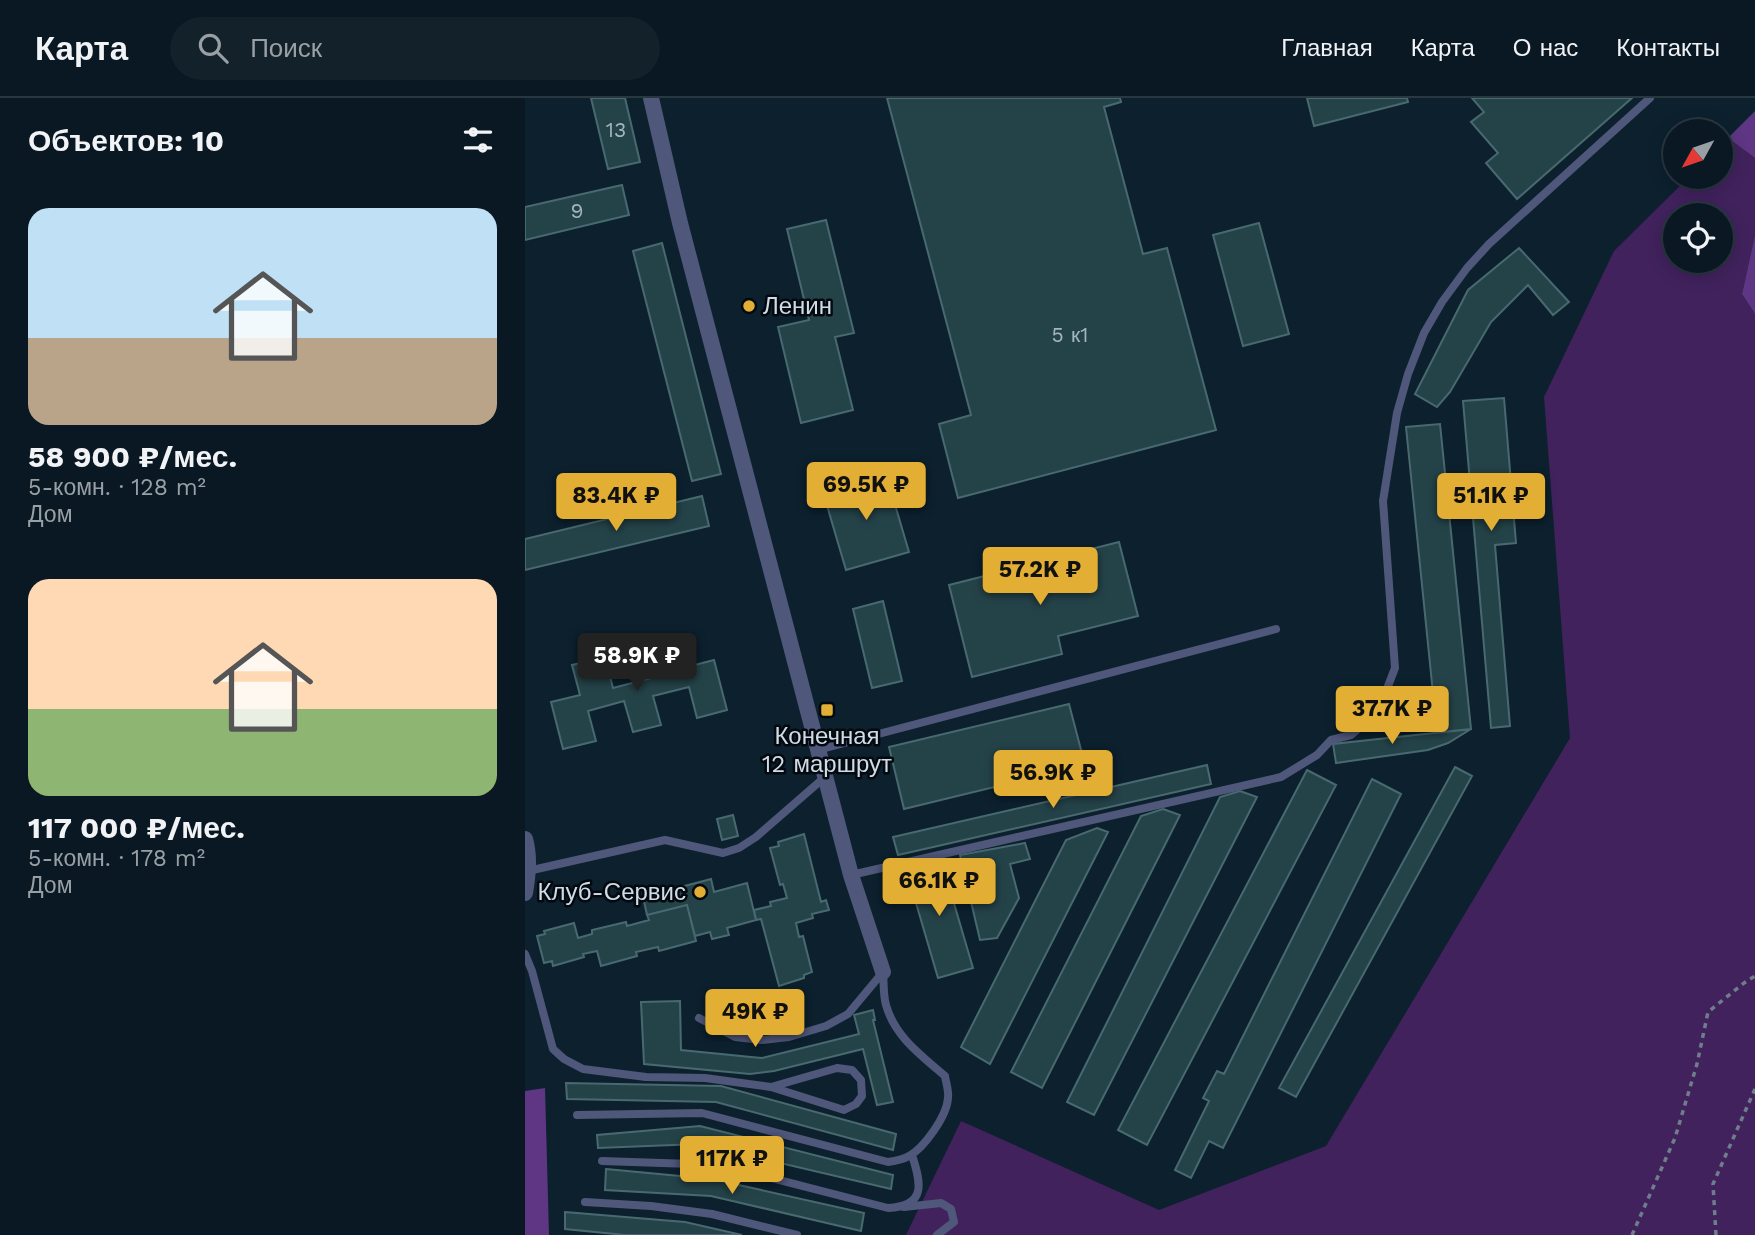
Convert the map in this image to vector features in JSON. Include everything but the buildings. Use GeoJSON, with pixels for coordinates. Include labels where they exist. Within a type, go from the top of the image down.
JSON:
{"type":"FeatureCollection","features":[{"type":"Feature","properties":{"kind":"street"},"geometry":{"type":"LineString","coordinates":[[651,98],[680,223],[851,875],[883,972]]}},
{"type":"Feature","properties":{"kind":"street"},"geometry":{"type":"LineString","coordinates":[[525,892],[528,872],[526,844]]}},
{"type":"Feature","properties":{"kind":"lane"},"geometry":{"type":"LineString","coordinates":[[851,875],[1281,777],[1317,755],[1331,740],[1352,735],[1368,720],[1383,699],[1395,668],[1383,501],[1397,413],[1424,333],[1442,302],[1489,244],[1650,98]]}},
{"type":"Feature","properties":{"kind":"lane"},"geometry":{"type":"LineString","coordinates":[[818,750],[1276,629]]}},
{"type":"Feature","properties":{"kind":"lane"},"geometry":{"type":"LineString","coordinates":[[528,872],[665,840],[723,853],[739,848],[825,777]]}},
{"type":"Feature","properties":{"kind":"lane"},"geometry":{"type":"LineString","coordinates":[[525,954],[553,1049],[564,1059],[583,1069],[646,1077],[705,1078],[771,1087],[844,1110],[856,1104],[862,1096],[861,1080],[852,1070],[837,1068],[771,1087]]}},
{"type":"Feature","properties":{"kind":"lane"},"geometry":{"type":"LineString","coordinates":[[699,1018],[735,1037],[762,1040],[789,1037],[826,1026],[848,1014],[883,972]]}},
{"type":"Feature","properties":{"kind":"lane"},"geometry":{"type":"LineString","coordinates":[[577,1115],[702,1113],[888,1162],[912,1155],[928,1139],[942,1117],[949,1098],[945,1076],[915,1051],[897,1031],[885,1003],[883,972]]}},
{"type":"Feature","properties":{"kind":"lane"},"geometry":{"type":"LineString","coordinates":[[904,1207],[918,1194],[920,1179],[912,1155]]}},
{"type":"Feature","properties":{"kind":"lane"},"geometry":{"type":"LineString","coordinates":[[602,1161],[721,1165],[888,1208],[941,1203],[951,1209],[954,1222],[937,1235]]}},
{"type":"Feature","properties":{"kind":"lane"},"geometry":{"type":"LineString","coordinates":[[585,1202],[651,1206],[712,1214],[797,1235]]}},
{"type":"Feature","properties":{"kind":"path"},"geometry":{"type":"LineString","coordinates":[[1632,1235],[1675,1138],[1697,1064],[1708,1012],[1755,976]]}},
{"type":"Feature","properties":{"kind":"path"},"geometry":{"type":"LineString","coordinates":[[1716,1235],[1713,1184],[1755,1089]]}},
{"type":"Feature","properties":{"kind":"shaded area"},"geometry":{"type":"Polygon","coordinates":[[[1755,111],[1755,158],[1733,142],[1733,133],[1755,111]]]}},
{"type":"Feature","properties":{"kind":"shaded area"},"geometry":{"type":"Polygon","coordinates":[[[1733,142],[1755,158],[1755,235],[1742,294],[1755,314],[1755,1235],[906,1235],[961,1121],[1159,1210],[1326,1146],[1570,738],[1544,397],[1614,251],[1677,189],[1733,189],[1733,142]]]}},
{"type":"Feature","properties":{"kind":"shaded area"},"geometry":{"type":"Polygon","coordinates":[[[1755,235],[1755,314],[1742,294],[1755,235]]]}},
{"type":"Feature","properties":{"kind":"shaded area"},"geometry":{"type":"Polygon","coordinates":[[[545,1088],[549,1235],[525,1235],[525,1091],[545,1088]]]}},
{"type":"Feature","properties":{"kind":"place","name":"Ленин"},"geometry":{"type":"Point","coordinates":[749,306]}},
{"type":"Feature","properties":{"kind":"place","name":"Конечная 12 маршрут"},"geometry":{"type":"Point","coordinates":[827,710]}},
{"type":"Feature","properties":{"kind":"place","name":"Клуб-Сервис"},"geometry":{"type":"Point","coordinates":[700,892]}}]}
